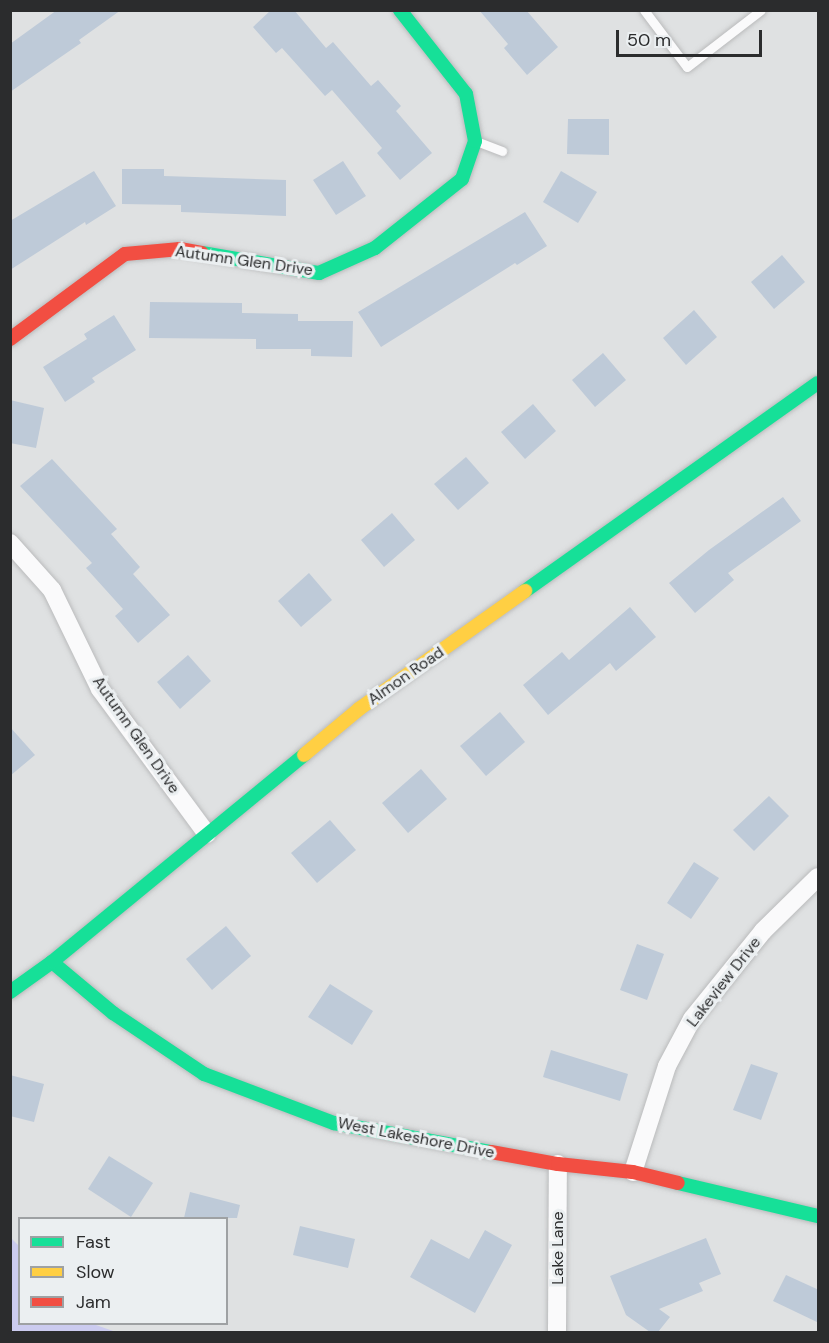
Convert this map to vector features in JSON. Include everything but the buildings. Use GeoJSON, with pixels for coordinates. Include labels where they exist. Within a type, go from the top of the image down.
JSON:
{"type":"FeatureCollection","features":[{"type":"Feature","properties":{"kind":"street","name":"Autumn Glen Drive"},"geometry":{"type":"LineString","coordinates":[[10,339],[125,254],[180,249],[319,273],[375,248],[462,179],[475,141],[466,94],[400,10]]}},
{"type":"Feature","properties":{"kind":"street","name":"Almon Road"},"geometry":{"type":"LineString","coordinates":[[10,992],[52,962],[359,709],[819,383]]}},
{"type":"Feature","properties":{"kind":"street","name":"Autumn Glen Drive"},"geometry":{"type":"LineString","coordinates":[[10,543],[52,590],[100,689],[207,834]]}},
{"type":"Feature","properties":{"kind":"street","name":"Lakeview Drive"},"geometry":{"type":"LineString","coordinates":[[633,1172],[667,1066],[692,1020],[764,931],[819,877]]}},
{"type":"Feature","properties":{"kind":"street","name":"West Lakeshore Drive"},"geometry":{"type":"LineString","coordinates":[[52,962],[113,1013],[204,1074],[334,1123],[558,1164],[633,1172],[819,1215]]}},
{"type":"Feature","properties":{"kind":"street","name":"Lake Lane"},"geometry":{"type":"LineString","coordinates":[[557,1332],[558,1164]]}},
{"type":"Feature","properties":{"kind":"lane"},"geometry":{"type":"LineString","coordinates":[[644,10],[687,67],[761,10]]}},
{"type":"Feature","properties":{"kind":"lane"},"geometry":{"type":"LineString","coordinates":[[475,141],[502,151]]}},
{"type":"Feature","properties":{"kind":"water"},"geometry":{"type":"Polygon","coordinates":[[[11,1238],[18,1245],[18,1325],[96,1325],[116,1332],[11,1332],[11,1238]]]}},
{"type":"Feature","properties":{"kind":"traffic: fast"},"geometry":{"type":"LineString","coordinates":[[202,253],[319,273],[375,248],[462,179],[475,141],[466,94],[400,10]]}},
{"type":"Feature","properties":{"kind":"traffic: fast"},"geometry":{"type":"LineString","coordinates":[[525,591],[818,383]]}},
{"type":"Feature","properties":{"kind":"traffic: fast"},"geometry":{"type":"LineString","coordinates":[[10,992],[52,962],[304,755]]}},
{"type":"Feature","properties":{"kind":"traffic: fast"},"geometry":{"type":"LineString","coordinates":[[52,962],[113,1013],[204,1074],[334,1123],[491,1152]]}},
{"type":"Feature","properties":{"kind":"traffic: fast"},"geometry":{"type":"LineString","coordinates":[[678,1183],[818,1216]]}},
{"type":"Feature","properties":{"kind":"traffic: slow"},"geometry":{"type":"LineString","coordinates":[[304,755],[359,709],[525,591]]}},
{"type":"Feature","properties":{"kind":"traffic: jam"},"geometry":{"type":"LineString","coordinates":[[10,339],[125,254],[180,249],[202,253]]}},
{"type":"Feature","properties":{"kind":"traffic: jam"},"geometry":{"type":"LineString","coordinates":[[491,1152],[558,1164],[633,1172],[678,1183]]}}]}
